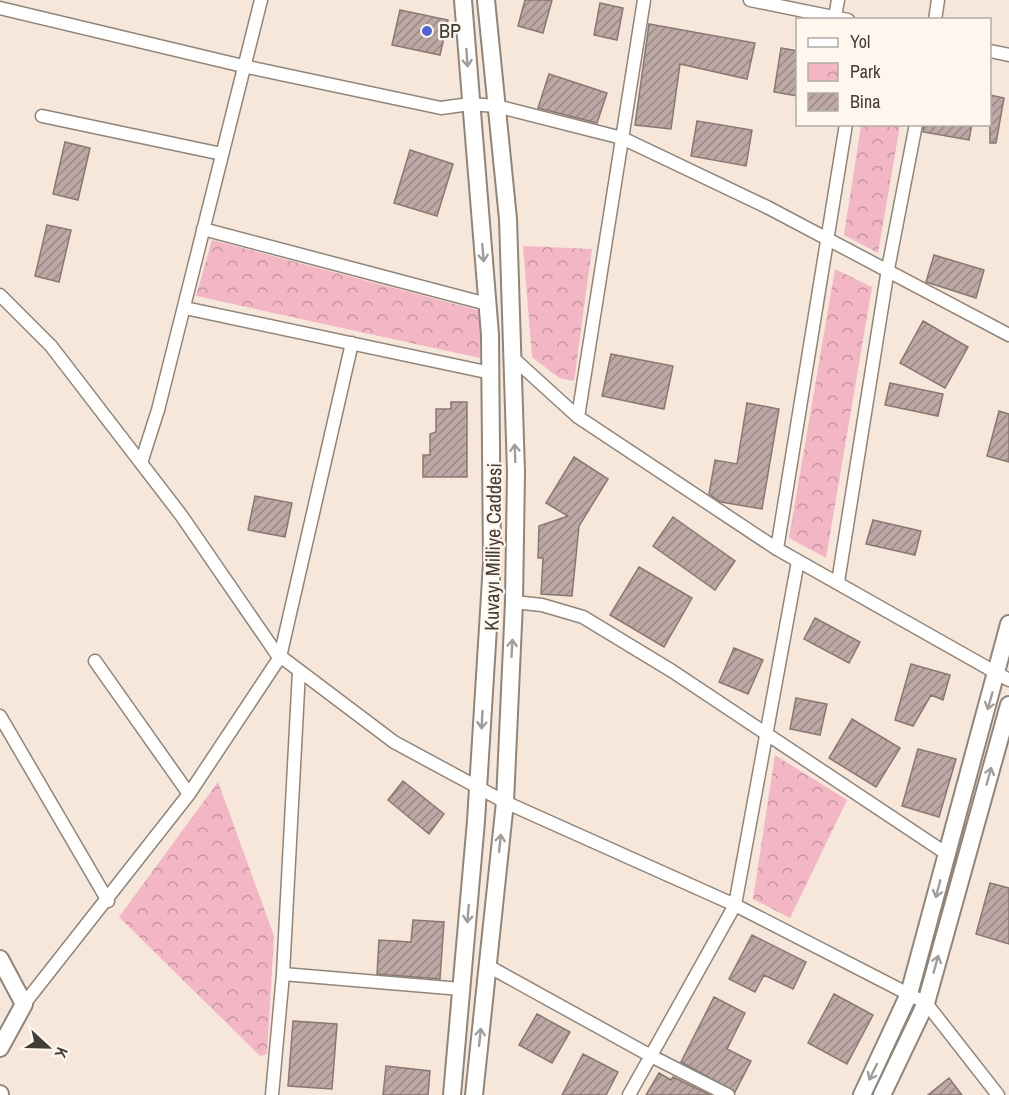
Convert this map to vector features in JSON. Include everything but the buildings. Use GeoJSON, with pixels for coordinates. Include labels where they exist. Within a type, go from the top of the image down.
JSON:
{"type":"FeatureCollection","features":[{"type":"Feature","properties":{"kind":"main road","name":"Kuvayı Milliye Caddesi"},"geometry":{"type":"LineString","coordinates":[[452,1095],[478,785],[492,562],[487,304],[463,0]]}},
{"type":"Feature","properties":{"kind":"main road","name":"Kuvayı Milliye Caddesi"},"geometry":{"type":"LineString","coordinates":[[474,1095],[505,802],[514,602],[516,472],[508,219],[486,0]]}},
{"type":"Feature","properties":{"kind":"main road"},"geometry":{"type":"LineString","coordinates":[[862,1095],[909,994],[947,854],[1003,677],[1009,624]]}},
{"type":"Feature","properties":{"kind":"main road"},"geometry":{"type":"LineString","coordinates":[[882,1095],[927,1003],[1009,705]]}},
{"type":"Feature","properties":{"kind":"main road"},"geometry":{"type":"LineString","coordinates":[[0,959],[24,1004],[0,1048]]}},
{"type":"Feature","properties":{"kind":"street"},"geometry":{"type":"LineString","coordinates":[[141,463],[158,410],[261,0]]}},
{"type":"Feature","properties":{"kind":"street"},"geometry":{"type":"LineString","coordinates":[[578,417],[644,0]]}},
{"type":"Feature","properties":{"kind":"street"},"geometry":{"type":"LineString","coordinates":[[750,0],[839,18]]}},
{"type":"Feature","properties":{"kind":"street"},"geometry":{"type":"LineString","coordinates":[[835,17],[838,0]]}},
{"type":"Feature","properties":{"kind":"street"},"geometry":{"type":"LineString","coordinates":[[935,18],[938,0]]}},
{"type":"Feature","properties":{"kind":"street"},"geometry":{"type":"LineString","coordinates":[[0,8],[243,66],[441,108],[470,104],[496,106],[622,138],[767,207],[1009,335]]}},
{"type":"Feature","properties":{"kind":"street"},"geometry":{"type":"LineString","coordinates":[[991,51],[1009,56]]}},
{"type":"Feature","properties":{"kind":"street"},"geometry":{"type":"LineString","coordinates":[[42,116],[222,154]]}},
{"type":"Feature","properties":{"kind":"street"},"geometry":{"type":"LineString","coordinates":[[777,549],[846,126]]}},
{"type":"Feature","properties":{"kind":"street"},"geometry":{"type":"LineString","coordinates":[[838,582],[888,270],[915,126]]}},
{"type":"Feature","properties":{"kind":"street"},"geometry":{"type":"LineString","coordinates":[[203,229],[487,304]]}},
{"type":"Feature","properties":{"kind":"street"},"geometry":{"type":"LineString","coordinates":[[0,295],[51,346],[141,463],[280,657],[394,742],[478,785],[505,802],[735,905],[927,1003],[998,1095]]}},
{"type":"Feature","properties":{"kind":"street"},"geometry":{"type":"LineString","coordinates":[[184,308],[490,373]]}},
{"type":"Feature","properties":{"kind":"street"},"geometry":{"type":"LineString","coordinates":[[24,1004],[108,901],[189,794],[280,657],[352,344]]}},
{"type":"Feature","properties":{"kind":"street"},"geometry":{"type":"LineString","coordinates":[[513,358],[578,417],[777,549],[1003,677]]}},
{"type":"Feature","properties":{"kind":"street"},"geometry":{"type":"LineString","coordinates":[[629,1095],[735,905],[798,561]]}},
{"type":"Feature","properties":{"kind":"street"},"geometry":{"type":"LineString","coordinates":[[514,602],[542,605],[583,617],[672,671],[947,854]]}},
{"type":"Feature","properties":{"kind":"street"},"geometry":{"type":"LineString","coordinates":[[95,662],[189,794]]}},
{"type":"Feature","properties":{"kind":"street"},"geometry":{"type":"LineString","coordinates":[[272,1095],[283,974],[299,671]]}},
{"type":"Feature","properties":{"kind":"street"},"geometry":{"type":"LineString","coordinates":[[0,716],[108,901]]}},
{"type":"Feature","properties":{"kind":"street"},"geometry":{"type":"LineString","coordinates":[[488,966],[651,1056],[728,1095]]}},
{"type":"Feature","properties":{"kind":"street"},"geometry":{"type":"LineString","coordinates":[[283,974],[461,989]]}},
{"type":"Feature","properties":{"kind":"green space"},"geometry":{"type":"Polygon","coordinates":[[[861,126],[900,126],[878,253],[844,235],[861,126]]]}},
{"type":"Feature","properties":{"kind":"green space"},"geometry":{"type":"Polygon","coordinates":[[[212,240],[481,311],[480,358],[196,296],[212,240]]]}},
{"type":"Feature","properties":{"kind":"green space"},"geometry":{"type":"Polygon","coordinates":[[[523,246],[592,249],[574,381],[559,378],[532,357],[523,246]]]}},
{"type":"Feature","properties":{"kind":"green space"},"geometry":{"type":"Polygon","coordinates":[[[835,269],[872,287],[826,558],[789,538],[835,269]]]}},
{"type":"Feature","properties":{"kind":"green space"},"geometry":{"type":"Polygon","coordinates":[[[775,755],[847,800],[790,918],[753,899],[775,755]]]}},
{"type":"Feature","properties":{"kind":"green space"},"geometry":{"type":"Polygon","coordinates":[[[218,782],[274,936],[267,1054],[260,1056],[119,917],[218,782]]]}},
{"type":"Feature","properties":{"kind":"place","name":"BP"},"geometry":{"type":"Point","coordinates":[427,31]}}]}
